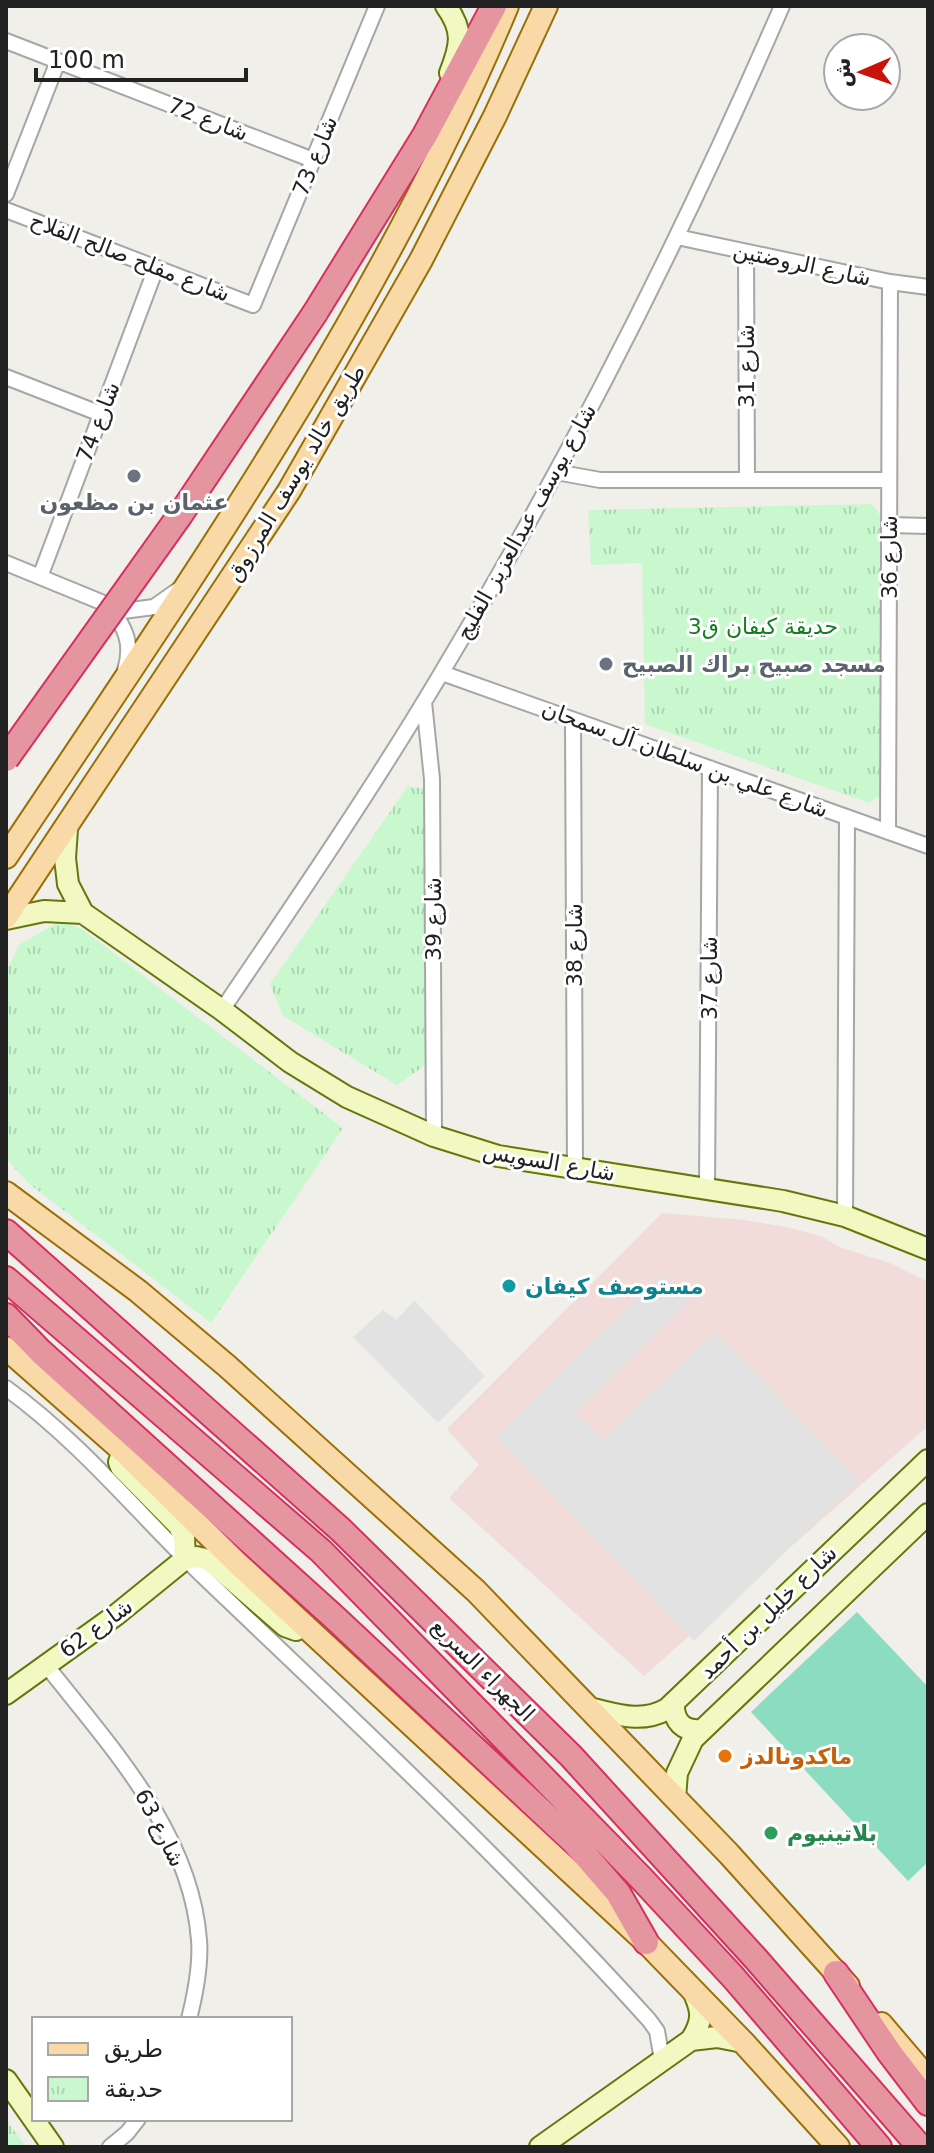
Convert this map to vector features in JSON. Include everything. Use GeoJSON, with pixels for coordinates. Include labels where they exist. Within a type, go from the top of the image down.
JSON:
{"type":"FeatureCollection","features":[{"type":"Feature","properties":{"kind":"highway"},"geometry":{"type":"LineString","coordinates":[[6,759],[180,515],[315,313],[425,135],[494,6]]}},
{"type":"Feature","properties":{"kind":"highway","name":"الجهراء السريع"},"geometry":{"type":"LineString","coordinates":[[6,1232],[341,1530],[571,1756],[756,1959],[920,2147]]}},
{"type":"Feature","properties":{"kind":"highway","name":"الجهراء السريع"},"geometry":{"type":"LineString","coordinates":[[6,1279],[321,1551],[641,1878],[733,1977],[879,2147]]}},
{"type":"Feature","properties":{"kind":"highway"},"geometry":{"type":"LineString","coordinates":[[6,1316],[41,1352],[335,1618],[590,1858],[618,1893],[646,1942]]}},
{"type":"Feature","properties":{"kind":"highway"},"geometry":{"type":"LineString","coordinates":[[836,1973],[928,2103]]}},
{"type":"Feature","properties":{"kind":"main road","name":"طريق خالد يوسف المرزوق"},"geometry":{"type":"LineString","coordinates":[[6,857],[119,689],[302,404],[442,146],[507,6]]}},
{"type":"Feature","properties":{"kind":"main road","name":"طريق خالد يوسف المرزوق"},"geometry":{"type":"LineString","coordinates":[[6,918],[289,491],[421,260],[495,116],[546,6]]}},
{"type":"Feature","properties":{"kind":"main road"},"geometry":{"type":"LineString","coordinates":[[289,491],[281,496],[275,495],[268,485],[338,361],[358,303]]}},
{"type":"Feature","properties":{"kind":"main road"},"geometry":{"type":"LineString","coordinates":[[6,843],[40,806]]}},
{"type":"Feature","properties":{"kind":"main road"},"geometry":{"type":"LineString","coordinates":[[6,1193],[138,1291],[227,1366],[476,1591],[675,1798],[836,1973],[928,2079]]}},
{"type":"Feature","properties":{"kind":"main road"},"geometry":{"type":"LineString","coordinates":[[6,1348],[123,1451],[195,1523],[646,1942],[743,2042],[838,2147]]}},
{"type":"Feature","properties":{"kind":"street","name":"شارع 73"},"geometry":{"type":"LineString","coordinates":[[253,305],[377,6]]}},
{"type":"Feature","properties":{"kind":"street"},"geometry":{"type":"LineString","coordinates":[[425,135],[460,42],[457,22],[446,6]]}},
{"type":"Feature","properties":{"kind":"street","name":"شارع يوسف عبدالعزيز الفليج"},"geometry":{"type":"LineString","coordinates":[[222,1010],[324,859],[442,673],[556,472],[677,237],[782,6]]}},
{"type":"Feature","properties":{"kind":"street","name":"شارع 72"},"geometry":{"type":"LineString","coordinates":[[6,41],[313,160]]}},
{"type":"Feature","properties":{"kind":"street"},"geometry":{"type":"LineString","coordinates":[[6,194],[58,61]]}},
{"type":"Feature","properties":{"kind":"street","name":"شارع مفلح صالح الفلاح"},"geometry":{"type":"LineString","coordinates":[[6,210],[253,305]]}},
{"type":"Feature","properties":{"kind":"street","name":"شارع الروضتين"},"geometry":{"type":"LineString","coordinates":[[677,237],[890,282],[928,287]]}},
{"type":"Feature","properties":{"kind":"street","name":"شارع 31"},"geometry":{"type":"LineString","coordinates":[[746,252],[747,480]]}},
{"type":"Feature","properties":{"kind":"street","name":"شارع 74"},"geometry":{"type":"LineString","coordinates":[[40,577],[156,268]]}},
{"type":"Feature","properties":{"kind":"street","name":"شارع 36"},"geometry":{"type":"LineString","coordinates":[[888,832],[890,282]]}},
{"type":"Feature","properties":{"kind":"street"},"geometry":{"type":"LineString","coordinates":[[6,377],[101,414]]}},
{"type":"Feature","properties":{"kind":"street"},"geometry":{"type":"LineString","coordinates":[[556,472],[600,480],[889,480]]}},
{"type":"Feature","properties":{"kind":"street"},"geometry":{"type":"LineString","coordinates":[[889,525],[928,526]]}},
{"type":"Feature","properties":{"kind":"street"},"geometry":{"type":"LineString","coordinates":[[6,563],[110,608],[130,612],[154,607],[191,578]]}},
{"type":"Feature","properties":{"kind":"street"},"geometry":{"type":"LineString","coordinates":[[110,608],[124,626],[128,642],[128,659],[119,689]]}},
{"type":"Feature","properties":{"kind":"street","name":"شارع علي بن سلطان آل سمحان"},"geometry":{"type":"LineString","coordinates":[[442,673],[928,846]]}},
{"type":"Feature","properties":{"kind":"street","name":"39 شارع"},"geometry":{"type":"LineString","coordinates":[[424,701],[432,779],[434,1136]]}},
{"type":"Feature","properties":{"kind":"street","name":"شارع 38"},"geometry":{"type":"LineString","coordinates":[[573,720],[575,1169]]}},
{"type":"Feature","properties":{"kind":"street","name":"شارع 37"},"geometry":{"type":"LineString","coordinates":[[707,1188],[710,768]]}},
{"type":"Feature","properties":{"kind":"street"},"geometry":{"type":"LineString","coordinates":[[845,1216],[847,817]]}},
{"type":"Feature","properties":{"kind":"street"},"geometry":{"type":"LineString","coordinates":[[67,829],[65,858],[68,884],[83,913]]}},
{"type":"Feature","properties":{"kind":"street"},"geometry":{"type":"LineString","coordinates":[[6,918],[44,911],[83,913]]}},
{"type":"Feature","properties":{"kind":"street","name":"شارع السويس"},"geometry":{"type":"LineString","coordinates":[[83,913],[222,1010],[290,1062],[347,1097],[434,1136],[498,1156],[783,1201],[845,1216],[928,1249]]}},
{"type":"Feature","properties":{"kind":"street"},"geometry":{"type":"LineString","coordinates":[[6,1388],[101,1473],[185,1559],[489,1850],[586,1949],[657,2031],[662,2060]]}},
{"type":"Feature","properties":{"kind":"street"},"geometry":{"type":"LineString","coordinates":[[123,1451],[119,1462],[121,1467],[183,1532],[185,1559]]}},
{"type":"Feature","properties":{"kind":"street","name":"شارع خليل بن أحمد"},"geometry":{"type":"LineString","coordinates":[[589,1708],[638,1718],[658,1714],[674,1703],[928,1460]]}},
{"type":"Feature","properties":{"kind":"street","name":"شارع خليل بن أحمد"},"geometry":{"type":"LineString","coordinates":[[675,1798],[681,1761],[702,1730],[928,1514]]}},
{"type":"Feature","properties":{"kind":"street"},"geometry":{"type":"LineString","coordinates":[[185,1559],[196,1557],[209,1560],[285,1626],[296,1630],[305,1625]]}},
{"type":"Feature","properties":{"kind":"street","name":"شارع 62"},"geometry":{"type":"LineString","coordinates":[[6,1694],[116,1615],[185,1559]]}},
{"type":"Feature","properties":{"kind":"street","name":"شارع 63"},"geometry":{"type":"LineString","coordinates":[[46,1665],[135,1781],[176,1851],[190,1894],[199,1941],[189,2017]]}},
{"type":"Feature","properties":{"kind":"street"},"geometry":{"type":"LineString","coordinates":[[674,1703],[673,1711],[680,1725],[694,1731],[702,1730]]}},
{"type":"Feature","properties":{"kind":"street"},"geometry":{"type":"LineString","coordinates":[[540,2147],[691,2040],[701,2021],[702,2010],[691,1987]]}},
{"type":"Feature","properties":{"kind":"street"},"geometry":{"type":"LineString","coordinates":[[691,2040],[717,2037],[743,2042]]}},
{"type":"Feature","properties":{"kind":"street"},"geometry":{"type":"LineString","coordinates":[[6,2080],[32,2117]]}},
{"type":"Feature","properties":{"kind":"street"},"geometry":{"type":"LineString","coordinates":[[35,2121],[53,2147]]}},
{"type":"Feature","properties":{"kind":"street"},"geometry":{"type":"LineString","coordinates":[[110,2147],[136,2121]]}},
{"type":"Feature","properties":{"kind":"shaded area"},"geometry":{"type":"Polygon","coordinates":[[[662,1213],[787,1227],[890,1263],[928,1282],[928,1426],[644,1676],[449,1498],[479,1465],[447,1429],[662,1213]]]}},
{"type":"Feature","properties":{"kind":"shaded area"},"geometry":{"type":"Polygon","coordinates":[[[662,1274],[688,1302],[575,1413],[603,1440],[715,1331],[859,1480],[694,1641],[496,1437],[662,1274]]]}},
{"type":"Feature","properties":{"kind":"shaded area"},"geometry":{"type":"Polygon","coordinates":[[[414,1300],[485,1376],[438,1423],[353,1337],[383,1310],[397,1320],[414,1300]]]}},
{"type":"Feature","properties":{"kind":"green space","name":"حديقة كيفان ق3"},"geometry":{"type":"Polygon","coordinates":[[[872,504],[883,519],[882,794],[869,803],[645,724],[642,563],[591,565],[588,510],[872,504]]]}},
{"type":"Feature","properties":{"kind":"green space"},"geometry":{"type":"Polygon","coordinates":[[[408,786],[425,789],[430,1062],[397,1085],[283,1016],[270,984],[408,786]]]}},
{"type":"Feature","properties":{"kind":"green space"},"geometry":{"type":"Polygon","coordinates":[[[60,921],[82,929],[343,1128],[211,1323],[28,1183],[6,1158],[6,972],[19,945],[60,921]]]}},
{"type":"Feature","properties":{"kind":"green space"},"geometry":{"type":"Polygon","coordinates":[[[857,1612],[928,1687],[928,1862],[908,1881],[751,1712],[857,1612]]]}},
{"type":"Feature","properties":{"kind":"green space"},"geometry":{"type":"Polygon","coordinates":[[[6,2119],[26,2147],[6,2147],[6,2119]]]}},
{"type":"Feature","properties":{"kind":"place","name":"عثمان بن مظعون"},"geometry":{"type":"Point","coordinates":[134,476]}},
{"type":"Feature","properties":{"kind":"place","name":"مسجد صبيح براك الصبيح"},"geometry":{"type":"Point","coordinates":[606,664]}},
{"type":"Feature","properties":{"kind":"place","name":"مستوصف كيفان"},"geometry":{"type":"Point","coordinates":[509,1286]}},
{"type":"Feature","properties":{"kind":"place","name":"ماكدونالدز"},"geometry":{"type":"Point","coordinates":[725,1756]}},
{"type":"Feature","properties":{"kind":"place","name":"بلاتينيوم"},"geometry":{"type":"Point","coordinates":[771,1833]}}]}
